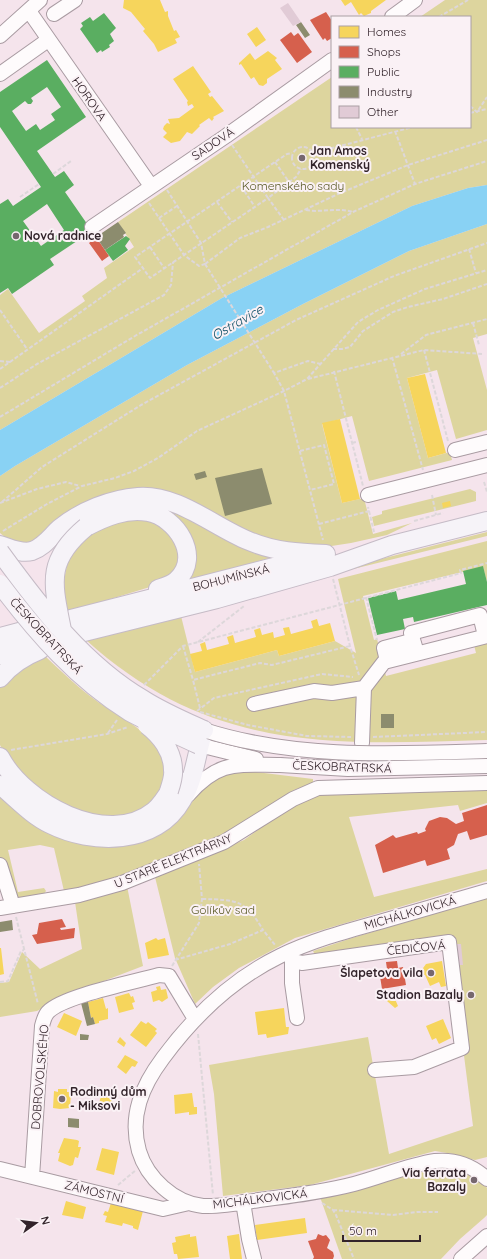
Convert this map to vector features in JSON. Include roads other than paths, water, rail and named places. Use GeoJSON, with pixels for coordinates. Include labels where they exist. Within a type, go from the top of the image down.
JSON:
{"type":"FeatureCollection","features":[{"type":"Feature","properties":{"kind":"main road"},"geometry":{"type":"LineString","coordinates":[[73,630],[55,592],[56,569],[66,546],[83,521],[119,500],[140,497],[156,498],[173,503],[260,545],[286,552],[324,546]]}},
{"type":"Feature","properties":{"kind":"main road"},"geometry":{"type":"LineString","coordinates":[[0,545],[21,552],[33,550],[42,545],[62,527],[83,521],[130,512],[146,511],[162,516],[172,524],[181,535],[186,547],[185,567],[176,580],[101,620]]}},
{"type":"Feature","properties":{"kind":"main road","name":"BOHUMÍNSKÁ"},"geometry":{"type":"LineString","coordinates":[[101,620],[330,567],[392,545],[487,521]]}},
{"type":"Feature","properties":{"kind":"main road","name":"BOHUMÍNSKÁ"},"geometry":{"type":"LineString","coordinates":[[73,630],[324,546],[392,545]]}},
{"type":"Feature","properties":{"kind":"main road","name":"ČESKOBRATRSKÁ"},"geometry":{"type":"LineString","coordinates":[[0,552],[29,592],[73,630],[95,663],[143,700],[202,737]]}},
{"type":"Feature","properties":{"kind":"main road","name":"ČESKOBRATRSKÁ"},"geometry":{"type":"LineString","coordinates":[[0,584],[14,603],[54,649],[125,714],[202,737]]}},
{"type":"Feature","properties":{"kind":"main road"},"geometry":{"type":"LineString","coordinates":[[0,637],[23,631]]}},
{"type":"Feature","properties":{"kind":"main road"},"geometry":{"type":"LineString","coordinates":[[0,655],[37,648],[11,666],[0,678]]}},
{"type":"Feature","properties":{"kind":"main road"},"geometry":{"type":"LineString","coordinates":[[125,714],[159,734],[167,749],[173,769],[173,796]]}},
{"type":"Feature","properties":{"kind":"main road"},"geometry":{"type":"LineString","coordinates":[[0,785],[27,808],[50,824],[83,836],[106,839],[131,835],[152,827],[167,818],[173,796],[202,737]]}},
{"type":"Feature","properties":{"kind":"main road"},"geometry":{"type":"LineString","coordinates":[[4,754],[12,776],[37,798],[65,815],[92,824],[118,824],[143,818],[173,796]]}},
{"type":"Feature","properties":{"kind":"street"},"geometry":{"type":"LineString","coordinates":[[0,36],[40,0]]}},
{"type":"Feature","properties":{"kind":"street"},"geometry":{"type":"LineString","coordinates":[[54,14],[75,0]]}},
{"type":"Feature","properties":{"kind":"street"},"geometry":{"type":"LineString","coordinates":[[393,16],[416,0]]}},
{"type":"Feature","properties":{"kind":"street","name":"HOROVA"},"geometry":{"type":"LineString","coordinates":[[29,11],[151,186]]}},
{"type":"Feature","properties":{"kind":"street"},"geometry":{"type":"LineString","coordinates":[[0,74],[48,40]]}},
{"type":"Feature","properties":{"kind":"street","name":"SADOVÁ"},"geometry":{"type":"LineString","coordinates":[[92,227],[226,136],[331,61]]}},
{"type":"Feature","properties":{"kind":"street"},"geometry":{"type":"LineString","coordinates":[[452,447],[487,442]]}},
{"type":"Feature","properties":{"kind":"street"},"geometry":{"type":"LineString","coordinates":[[366,496],[424,475],[487,465]]}},
{"type":"Feature","properties":{"kind":"street"},"geometry":{"type":"LineString","coordinates":[[362,740],[364,688],[384,662],[486,636],[480,615],[411,633],[417,653]]}},
{"type":"Feature","properties":{"kind":"street"},"geometry":{"type":"LineString","coordinates":[[387,661],[384,648],[407,642]]}},
{"type":"Feature","properties":{"kind":"street"},"geometry":{"type":"LineString","coordinates":[[254,704],[314,691],[332,693],[364,688]]}},
{"type":"Feature","properties":{"kind":"street","name":"ČESKOBRATRSKÁ"},"geometry":{"type":"LineString","coordinates":[[202,737],[279,747],[348,753],[487,751]]}},
{"type":"Feature","properties":{"kind":"street","name":"ČESKOBRATRSKÁ"},"geometry":{"type":"LineString","coordinates":[[202,737],[280,765],[348,769],[487,766]]}},
{"type":"Feature","properties":{"kind":"street"},"geometry":{"type":"LineString","coordinates":[[173,796],[222,768],[238,765],[280,765]]}},
{"type":"Feature","properties":{"kind":"street","name":"U STARÉ ELEKTRÁRNY"},"geometry":{"type":"LineString","coordinates":[[7,907],[79,895],[122,883],[224,842],[310,790],[360,784],[487,782]]}},
{"type":"Feature","properties":{"kind":"street"},"geometry":{"type":"LineString","coordinates":[[0,865],[7,907]]}},
{"type":"Feature","properties":{"kind":"street","name":"MICHÁLKOVICKÁ"},"geometry":{"type":"LineString","coordinates":[[487,891],[326,937],[287,956],[230,988],[196,1019],[176,1040],[153,1072],[138,1103],[135,1123],[139,1151],[150,1173],[169,1192],[189,1203],[214,1206],[316,1192],[355,1184],[435,1161],[448,1160],[463,1164],[476,1170],[487,1179]]}},
{"type":"Feature","properties":{"kind":"street","name":"ČEDIČOVÁ"},"geometry":{"type":"LineString","coordinates":[[287,956],[299,962],[310,962],[449,942],[462,1048],[414,1067],[375,1070]]}},
{"type":"Feature","properties":{"kind":"street"},"geometry":{"type":"LineString","coordinates":[[287,956],[297,1018]]}},
{"type":"Feature","properties":{"kind":"street","name":"DOBROVOLSKÉHO"},"geometry":{"type":"LineString","coordinates":[[32,1177],[42,1026],[48,1012],[62,1003],[76,998],[159,975],[169,976],[196,1019]]}},
{"type":"Feature","properties":{"kind":"street","name":"ZÁMOSTNÍ"},"geometry":{"type":"LineString","coordinates":[[0,1170],[163,1209],[189,1203]]}},
{"type":"Feature","properties":{"kind":"street"},"geometry":{"type":"LineString","coordinates":[[243,1202],[254,1259]]}},
{"type":"Feature","properties":{"kind":"street"},"geometry":{"type":"LineString","coordinates":[[461,1259],[487,1236]]}},
{"type":"Feature","properties":{"kind":"water","name":"Ostravice"},"geometry":{"type":"Polygon","coordinates":[[[487,185],[487,224],[409,251],[303,304],[187,365],[0,476],[0,430],[222,298],[412,206],[468,188],[487,185]]]}},
{"type":"Feature","properties":{"kind":"tunnel"},"geometry":{"type":"LineString","coordinates":[[361,762],[393,761]]}},
{"type":"Feature","properties":{"kind":"place","name":"Jan Amos Komenský"},"geometry":{"type":"Point","coordinates":[302,158]}},
{"type":"Feature","properties":{"kind":"place","name":"Nová radnice"},"geometry":{"type":"Point","coordinates":[16,236]}},
{"type":"Feature","properties":{"kind":"place","name":"Šlapetova vila"},"geometry":{"type":"Point","coordinates":[431,973]}},
{"type":"Feature","properties":{"kind":"place","name":"Stadion Bazaly"},"geometry":{"type":"Point","coordinates":[471,995]}},
{"type":"Feature","properties":{"kind":"place","name":"Rodinný dům - Miksovi"},"geometry":{"type":"Point","coordinates":[62,1099]}},
{"type":"Feature","properties":{"kind":"place","name":"Via ferrata Bazaly"},"geometry":{"type":"Point","coordinates":[474,1180]}},
{"type":"Feature","properties":{"kind":"park label","name":"Komenského sady"},"geometry":{"type":"Point","coordinates":[293,186]}},
{"type":"Feature","properties":{"kind":"park label","name":"Golíkův sad"},"geometry":{"type":"Point","coordinates":[223,910]}}]}
